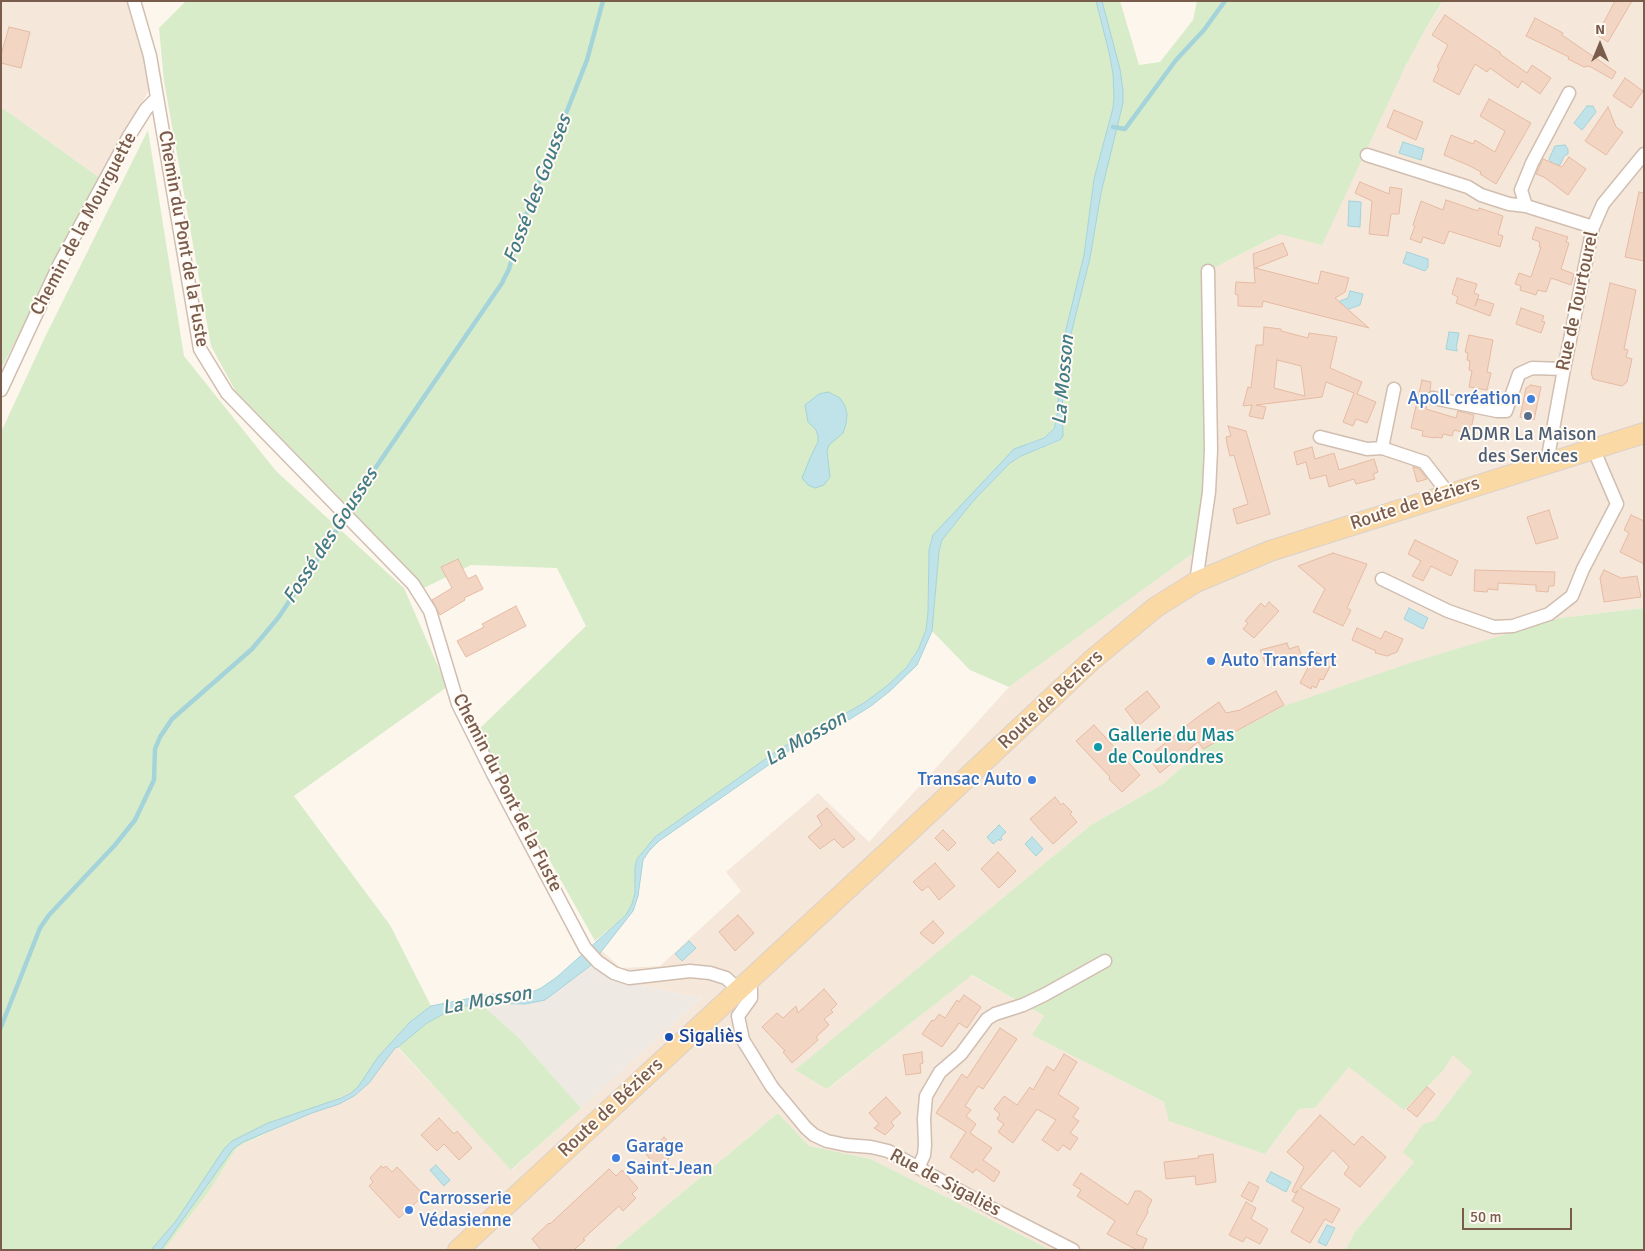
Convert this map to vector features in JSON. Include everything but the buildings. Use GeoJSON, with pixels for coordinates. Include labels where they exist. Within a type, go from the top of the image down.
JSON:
{"type":"FeatureCollection","features":[{"type":"Feature","properties":{"kind":"main road","name":"Route de Béziers"},"geometry":{"type":"LineString","coordinates":[[458,1250],[1092,660],[1156,607],[1196,582],[1270,551],[1448,493],[1644,433]]}},
{"type":"Feature","properties":{"kind":"street"},"geometry":{"type":"LineString","coordinates":[[134,1],[150,56],[157,98]]}},
{"type":"Feature","properties":{"kind":"street"},"geometry":{"type":"LineString","coordinates":[[1526,206],[1521,190],[1532,162],[1569,93]]}},
{"type":"Feature","properties":{"kind":"street","name":"Chemin de la Mourguette"},"geometry":{"type":"LineString","coordinates":[[1,390],[60,264],[129,136],[146,109],[157,98]]}},
{"type":"Feature","properties":{"kind":"street","name":"Chemin du Pont de la Fuste"},"geometry":{"type":"LineString","coordinates":[[157,98],[200,349],[227,393],[412,584],[430,611],[458,704],[585,948],[598,962],[614,973],[629,978],[690,972],[710,973],[744,985]]}},
{"type":"Feature","properties":{"kind":"street","name":"Rue de Tourtourel"},"geometry":{"type":"LineString","coordinates":[[1547,462],[1593,227],[1603,204],[1644,154]]}},
{"type":"Feature","properties":{"kind":"street"},"geometry":{"type":"LineString","coordinates":[[1367,155],[1468,187],[1481,195],[1508,204],[1526,206],[1593,227]]}},
{"type":"Feature","properties":{"kind":"street"},"geometry":{"type":"LineString","coordinates":[[1196,582],[1209,492],[1208,271]]}},
{"type":"Feature","properties":{"kind":"street"},"geometry":{"type":"LineString","coordinates":[[1433,398],[1497,411],[1506,411],[1519,374],[1532,368],[1564,368]]}},
{"type":"Feature","properties":{"kind":"street"},"geometry":{"type":"LineString","coordinates":[[1382,448],[1394,389]]}},
{"type":"Feature","properties":{"kind":"street"},"geometry":{"type":"LineString","coordinates":[[1320,437],[1367,449],[1382,448],[1424,462],[1448,493]]}},
{"type":"Feature","properties":{"kind":"street"},"geometry":{"type":"LineString","coordinates":[[1382,579],[1448,611],[1494,627],[1513,626],[1549,614],[1572,596],[1583,569],[1617,504],[1593,448]]}},
{"type":"Feature","properties":{"kind":"street"},"geometry":{"type":"LineString","coordinates":[[918,1168],[924,1155],[926,1096],[940,1072],[961,1054],[987,1019],[995,1014],[1023,1005],[1044,995],[1105,961]]}},
{"type":"Feature","properties":{"kind":"street","name":"Rue de Sigaliès"},"geometry":{"type":"LineString","coordinates":[[744,985],[752,990],[751,998],[738,1016],[743,1040],[772,1086],[806,1128],[814,1135],[827,1141],[846,1145],[872,1146],[888,1151],[991,1208],[1073,1250]]}},
{"type":"Feature","properties":{"kind":"shaded area"},"geometry":{"type":"Polygon","coordinates":[[[1,1],[128,1],[152,85],[100,178],[1,107],[1,1]]]}},
{"type":"Feature","properties":{"kind":"shaded area"},"geometry":{"type":"Polygon","coordinates":[[[1441,1],[1644,1],[1644,608],[1560,618],[1202,750],[1163,784],[1091,825],[796,1070],[828,1089],[971,975],[1044,1016],[1033,1035],[1265,1154],[1299,1109],[1315,1108],[1349,1067],[1427,1087],[1443,1071],[1453,1054],[1473,1072],[1434,1121],[1414,1162],[1355,1232],[1345,1250],[1051,1250],[871,1159],[809,1146],[778,1113],[613,1250],[164,1250],[210,1190],[237,1147],[324,1106],[396,1046],[512,1170],[701,998],[614,980],[590,966],[602,951],[621,968],[660,966],[741,891],[726,872],[818,793],[869,842],[1009,687],[1196,551],[1205,491],[1204,413],[1208,271],[1280,234],[1404,69],[1442,3],[1441,1]]]}},
{"type":"Feature","properties":{"kind":"shaded area"},"geometry":{"type":"Polygon","coordinates":[[[590,966],[614,980],[701,998],[581,1108],[517,1036],[480,1003],[525,1004],[575,977],[590,966]]]}},
{"type":"Feature","properties":{"kind":"green space"},"geometry":{"type":"Polygon","coordinates":[[[186,1],[1096,1],[1113,74],[1113,108],[1094,179],[1084,255],[1062,346],[1057,415],[1053,430],[1044,438],[1028,443],[932,538],[929,550],[926,630],[918,650],[903,671],[864,703],[781,748],[655,837],[637,859],[635,867],[635,893],[626,915],[595,941],[477,731],[586,626],[557,568],[471,565],[424,588],[335,493],[236,392],[211,346],[164,81],[159,28],[186,1]]]}},
{"type":"Feature","properties":{"kind":"green space"},"geometry":{"type":"Polygon","coordinates":[[[1102,1],[1120,1],[1139,65],[1160,62],[1193,20],[1197,1],[1442,2],[1404,69],[1322,245],[1280,234],[1208,271],[1204,413],[1205,491],[1196,551],[1009,687],[970,670],[932,631],[939,551],[942,540],[974,500],[1010,463],[1021,456],[1060,441],[1062,370],[1090,258],[1101,194],[1123,90],[1102,1]]]}},
{"type":"Feature","properties":{"kind":"green space"},"geometry":{"type":"Polygon","coordinates":[[[1,107],[100,178],[1,369],[1,107]]]}},
{"type":"Feature","properties":{"kind":"green space"},"geometry":{"type":"Polygon","coordinates":[[[148,130],[184,356],[276,471],[404,588],[447,687],[294,796],[390,925],[431,1006],[410,1022],[393,1041],[396,1046],[363,1086],[237,1147],[210,1190],[164,1250],[1,1250],[1,432],[46,335],[148,130]]]}},
{"type":"Feature","properties":{"kind":"green space"},"geometry":{"type":"Polygon","coordinates":[[[1644,608],[1644,1250],[1345,1250],[1355,1232],[1414,1162],[1403,1152],[1423,1124],[1434,1121],[1472,1072],[1453,1055],[1443,1071],[1404,1110],[1349,1067],[1315,1108],[1299,1109],[1265,1154],[1169,1121],[1164,1102],[1032,1035],[1044,1016],[972,975],[827,1089],[795,1070],[1091,825],[1163,784],[1202,750],[1284,706],[1413,662],[1560,618],[1644,608]]]}},
{"type":"Feature","properties":{"kind":"green space"},"geometry":{"type":"Polygon","coordinates":[[[480,1003],[517,1036],[581,1108],[511,1170],[398,1047],[427,1023],[454,1008],[480,1003]]]}},
{"type":"Feature","properties":{"kind":"green space"},"geometry":{"type":"Polygon","coordinates":[[[778,1113],[809,1146],[871,1159],[1051,1250],[613,1250],[778,1113]]]}},
{"type":"Feature","properties":{"kind":"water","name":"La Mosson"},"geometry":{"type":"Polygon","coordinates":[[[1096,1],[1102,1],[1120,69],[1123,103],[1101,193],[1090,258],[1062,370],[1063,436],[1060,440],[1021,456],[1010,463],[974,500],[942,540],[939,551],[932,631],[917,665],[871,706],[847,721],[793,748],[659,841],[643,860],[638,896],[633,911],[590,966],[545,1000],[525,1004],[480,1003],[454,1008],[427,1023],[395,1048],[369,1083],[354,1096],[339,1104],[312,1113],[243,1142],[233,1149],[161,1250],[151,1250],[176,1221],[224,1149],[232,1141],[268,1123],[351,1093],[358,1087],[378,1057],[410,1022],[431,1006],[492,994],[506,996],[528,994],[557,977],[626,915],[635,893],[635,867],[637,859],[655,837],[781,748],[864,703],[888,685],[906,668],[918,650],[926,630],[929,550],[933,535],[1014,449],[1044,438],[1054,429],[1057,415],[1062,346],[1084,255],[1094,179],[1113,108],[1113,74],[1096,1]]]}},
{"type":"Feature","properties":{"kind":"water"},"geometry":{"type":"Polygon","coordinates":[[[1587,106],[1593,106],[1596,112],[1582,130],[1574,123],[1587,106]]]}},
{"type":"Feature","properties":{"kind":"water"},"geometry":{"type":"Polygon","coordinates":[[[1403,142],[1424,149],[1421,160],[1399,153],[1403,142]]]}},
{"type":"Feature","properties":{"kind":"water"},"geometry":{"type":"Polygon","coordinates":[[[1565,145],[1568,149],[1568,154],[1564,156],[1560,165],[1553,165],[1549,159],[1555,146],[1565,145]]]}},
{"type":"Feature","properties":{"kind":"water"},"geometry":{"type":"Polygon","coordinates":[[[1349,201],[1361,202],[1360,227],[1348,226],[1349,201]]]}},
{"type":"Feature","properties":{"kind":"water"},"geometry":{"type":"Polygon","coordinates":[[[1407,252],[1428,259],[1428,267],[1425,271],[1403,263],[1407,252]]]}},
{"type":"Feature","properties":{"kind":"water"},"geometry":{"type":"Polygon","coordinates":[[[1350,291],[1363,294],[1360,305],[1338,313],[1335,303],[1348,298],[1350,291]]]}},
{"type":"Feature","properties":{"kind":"water"},"geometry":{"type":"Polygon","coordinates":[[[1449,332],[1459,333],[1457,351],[1446,349],[1449,332]]]}},
{"type":"Feature","properties":{"kind":"water"},"geometry":{"type":"Polygon","coordinates":[[[828,392],[840,398],[845,406],[847,414],[846,424],[843,433],[829,445],[827,451],[830,477],[824,485],[815,488],[808,485],[802,478],[818,442],[816,430],[808,422],[805,405],[819,394],[828,392]]]}},
{"type":"Feature","properties":{"kind":"water"},"geometry":{"type":"Polygon","coordinates":[[[1409,608],[1428,618],[1423,629],[1404,619],[1409,608]]]}},
{"type":"Feature","properties":{"kind":"water"},"geometry":{"type":"Polygon","coordinates":[[[999,825],[1006,832],[1000,841],[999,839],[993,844],[987,837],[999,825]]]}},
{"type":"Feature","properties":{"kind":"water"},"geometry":{"type":"Polygon","coordinates":[[[1032,837],[1043,849],[1036,856],[1025,844],[1032,837]]]}},
{"type":"Feature","properties":{"kind":"water"},"geometry":{"type":"Polygon","coordinates":[[[689,941],[696,948],[682,961],[675,954],[689,941]]]}},
{"type":"Feature","properties":{"kind":"water"},"geometry":{"type":"Polygon","coordinates":[[[436,1165],[450,1180],[444,1186],[430,1170],[436,1165]]]}},
{"type":"Feature","properties":{"kind":"water"},"geometry":{"type":"Polygon","coordinates":[[[1271,1172],[1291,1182],[1286,1192],[1266,1181],[1271,1172]]]}},
{"type":"Feature","properties":{"kind":"water"},"geometry":{"type":"Polygon","coordinates":[[[1327,1225],[1335,1228],[1326,1246],[1318,1242],[1327,1225]]]}},
{"type":"Feature","properties":{"kind":"waterway","name":"Fossé des Gousses"},"geometry":{"type":"LineString","coordinates":[[1,1027],[40,928],[49,915],[115,845],[135,820],[154,780],[155,749],[160,737],[172,719],[252,649],[278,618],[333,536],[372,473],[502,283],[509,269],[519,233],[587,60],[603,1]]}},
{"type":"Feature","properties":{"kind":"waterway"},"geometry":{"type":"LineString","coordinates":[[1113,127],[1125,129],[1176,60],[1204,30],[1225,1]]}},
{"type":"Feature","properties":{"kind":"place","name":"Apoll création"},"geometry":{"type":"Point","coordinates":[1531,399]}},
{"type":"Feature","properties":{"kind":"place","name":"ADMR La Maison des Services"},"geometry":{"type":"Point","coordinates":[1528,416]}},
{"type":"Feature","properties":{"kind":"place","name":"Auto Transfert"},"geometry":{"type":"Point","coordinates":[1211,661]}},
{"type":"Feature","properties":{"kind":"place","name":"Gallerie du Mas de Coulondres"},"geometry":{"type":"Point","coordinates":[1098,747]}},
{"type":"Feature","properties":{"kind":"place","name":"Transac Auto"},"geometry":{"type":"Point","coordinates":[1032,780]}},
{"type":"Feature","properties":{"kind":"place","name":"Sigaliès"},"geometry":{"type":"Point","coordinates":[669,1037]}},
{"type":"Feature","properties":{"kind":"place","name":"Garage Saint-Jean"},"geometry":{"type":"Point","coordinates":[616,1158]}},
{"type":"Feature","properties":{"kind":"place","name":"Carrosserie Védasienne"},"geometry":{"type":"Point","coordinates":[409,1210]}}]}
